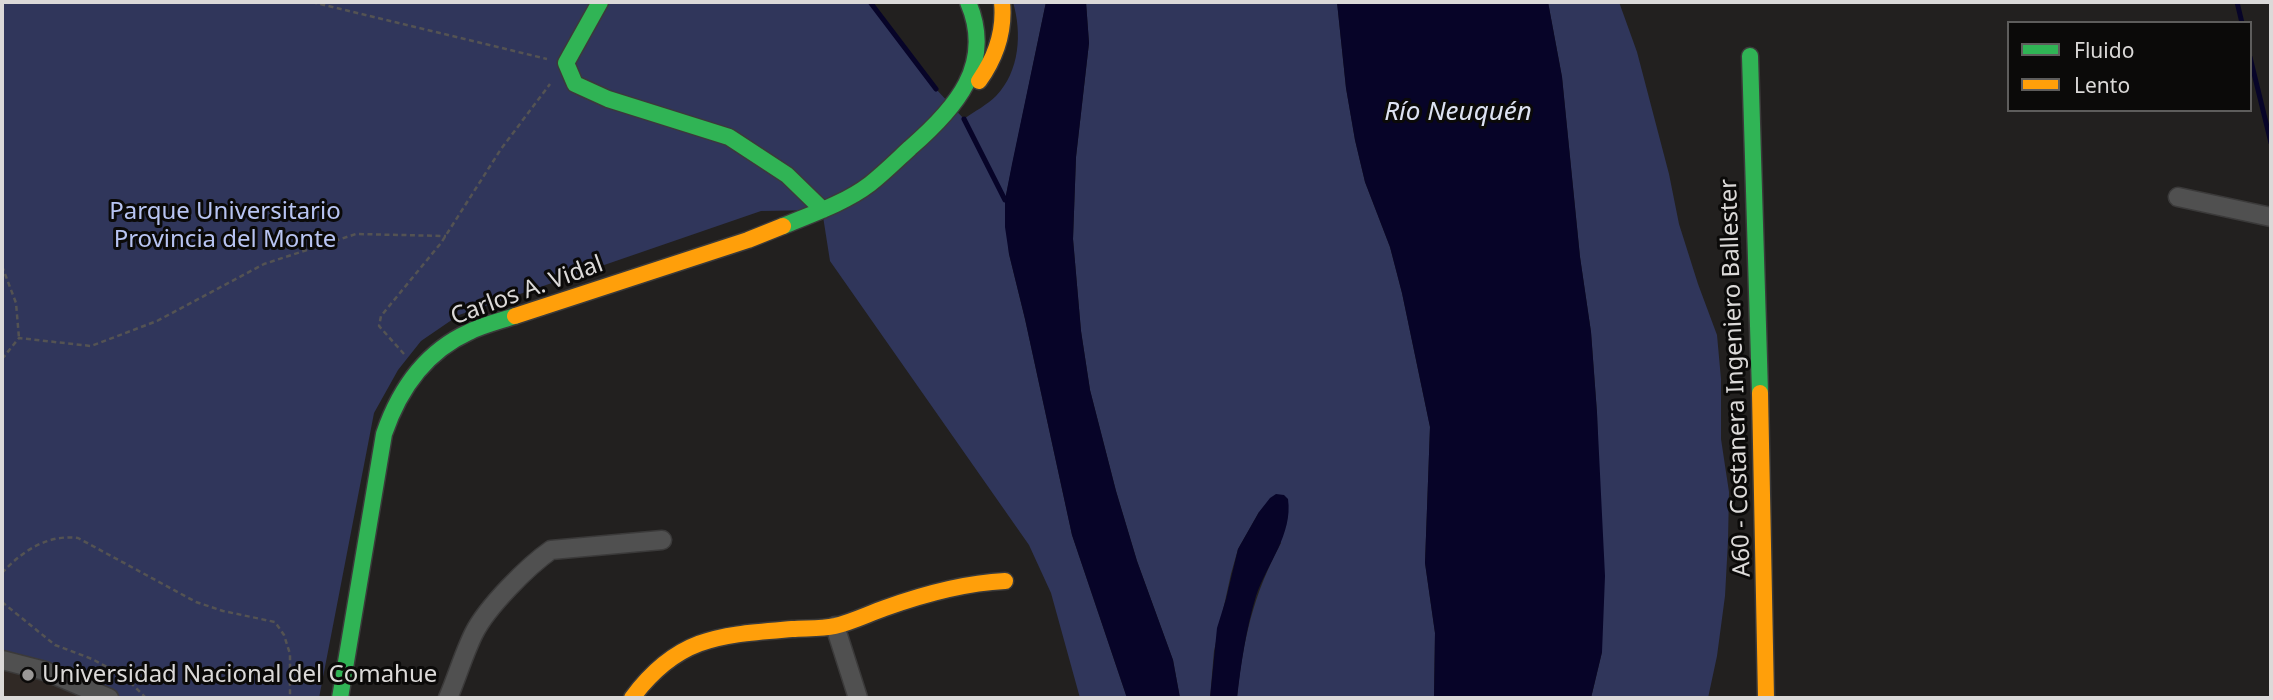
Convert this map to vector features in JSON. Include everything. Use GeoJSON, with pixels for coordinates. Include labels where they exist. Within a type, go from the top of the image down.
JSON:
{"type":"FeatureCollection","features":[{"type":"Feature","properties":{"kind":"street"},"geometry":{"type":"LineString","coordinates":[[600,2],[566,63],[575,84],[608,99],[729,137],[787,175],[823,210]]}},
{"type":"Feature","properties":{"kind":"street"},"geometry":{"type":"LineString","coordinates":[[953,107],[967,84],[977,55],[977,26],[968,2]]}},
{"type":"Feature","properties":{"kind":"street"},"geometry":{"type":"LineString","coordinates":[[953,107],[976,84],[994,55],[1003,21],[1002,2]]}},
{"type":"Feature","properties":{"kind":"street","name":"A60 - Costanera Ingeniero Ballester"},"geometry":{"type":"LineString","coordinates":[[1750,56],[1765,564],[1766,698]]}},
{"type":"Feature","properties":{"kind":"street","name":"Carlos A. Vidal"},"geometry":{"type":"LineString","coordinates":[[340,698],[384,435],[395,403],[418,369],[452,341],[479,328],[748,240],[852,196],[877,180],[929,133],[953,107]]}},
{"type":"Feature","properties":{"kind":"street"},"geometry":{"type":"LineString","coordinates":[[2178,197],[2271,217]]}},
{"type":"Feature","properties":{"kind":"street"},"geometry":{"type":"LineString","coordinates":[[448,698],[475,632],[486,613],[538,559],[551,550],[662,540]]}},
{"type":"Feature","properties":{"kind":"street"},"geometry":{"type":"LineString","coordinates":[[632,698],[647,677],[661,665],[700,643],[723,636],[835,626],[946,587],[1005,581]]}},
{"type":"Feature","properties":{"kind":"street"},"geometry":{"type":"LineString","coordinates":[[835,626],[858,698]]}},
{"type":"Feature","properties":{"kind":"street"},"geometry":{"type":"LineString","coordinates":[[2,660],[45,671],[109,698]]}},
{"type":"Feature","properties":{"kind":"path"},"geometry":{"type":"LineString","coordinates":[[312,2],[566,63]]}},
{"type":"Feature","properties":{"kind":"path"},"geometry":{"type":"LineString","coordinates":[[418,369],[379,326],[381,316],[446,236],[501,149],[550,85]]}},
{"type":"Feature","properties":{"kind":"path"},"geometry":{"type":"LineString","coordinates":[[19,338],[91,346],[157,321],[264,264],[356,234],[446,236]]}},
{"type":"Feature","properties":{"kind":"path"},"geometry":{"type":"LineString","coordinates":[[2,266],[16,303],[19,338],[2,359]]}},
{"type":"Feature","properties":{"kind":"path"},"geometry":{"type":"LineString","coordinates":[[2,573],[24,553],[42,542],[64,536],[78,538],[196,602],[275,622],[284,635],[290,654],[290,698]]}},
{"type":"Feature","properties":{"kind":"path"},"geometry":{"type":"LineString","coordinates":[[2,602],[55,646],[92,659],[124,676],[146,698]]}},
{"type":"Feature","properties":{"kind":"shaded area","name":"Universidad Nacional del Comahue"},"geometry":{"type":"Polygon","coordinates":[[[2,660],[109,698],[2,698],[2,660]]]}},
{"type":"Feature","properties":{"kind":"green space","name":"Parque Universitario Provincia del Monte"},"geometry":{"type":"Polygon","coordinates":[[[2,2],[870,2],[936,89],[964,119],[996,96],[1010,75],[1018,39],[1013,2],[1046,2],[1005,200],[1009,254],[1072,535],[1127,698],[1080,698],[1051,593],[1029,545],[830,261],[822,210],[761,211],[459,315],[421,341],[398,370],[374,413],[319,698],[109,698],[2,660],[2,2]]]}},
{"type":"Feature","properties":{"kind":"green space"},"geometry":{"type":"Polygon","coordinates":[[[1086,2],[1337,2],[1346,88],[1355,140],[1365,182],[1390,247],[1430,427],[1425,563],[1435,633],[1434,698],[1237,698],[1242,657],[1256,600],[1281,543],[1259,512],[1238,549],[1231,574],[1214,651],[1210,698],[1180,698],[1173,660],[1137,561],[1116,491],[1090,390],[1081,331],[1073,239],[1076,157],[1089,43],[1086,2]]]}},
{"type":"Feature","properties":{"kind":"green space"},"geometry":{"type":"Polygon","coordinates":[[[1548,2],[1619,2],[1637,52],[1669,174],[1679,224],[1717,335],[1721,379],[1721,439],[1729,492],[1728,541],[1725,596],[1708,698],[1591,698],[1602,652],[1597,413],[1591,332],[1580,257],[1562,77],[1548,2]]]}},
{"type":"Feature","properties":{"kind":"water"},"geometry":{"type":"Polygon","coordinates":[[[1046,2],[1086,2],[1089,43],[1076,157],[1073,239],[1081,331],[1090,390],[1116,491],[1137,561],[1173,660],[1180,698],[1127,698],[1072,535],[1009,254],[1005,200],[1046,2]]]}},
{"type":"Feature","properties":{"kind":"water","name":"Río Neuquén"},"geometry":{"type":"Polygon","coordinates":[[[1337,2],[1548,2],[1562,77],[1580,257],[1591,332],[1597,413],[1605,576],[1602,652],[1591,698],[1434,698],[1435,633],[1425,563],[1430,427],[1390,247],[1365,182],[1355,140],[1346,88],[1337,2]]]}},
{"type":"Feature","properties":{"kind":"water"},"geometry":{"type":"Polygon","coordinates":[[[1276,494],[1284,495],[1288,499],[1287,524],[1256,596],[1244,647],[1237,698],[1210,698],[1217,628],[1238,549],[1259,512],[1276,494]]]}},
{"type":"Feature","properties":{"kind":"waterway"},"geometry":{"type":"LineString","coordinates":[[870,2],[936,89]]}},
{"type":"Feature","properties":{"kind":"waterway"},"geometry":{"type":"LineString","coordinates":[[2237,2],[2242,21]]}},
{"type":"Feature","properties":{"kind":"waterway"},"geometry":{"type":"LineString","coordinates":[[2252,65],[2271,143]]}},
{"type":"Feature","properties":{"kind":"waterway"},"geometry":{"type":"LineString","coordinates":[[964,119],[1005,200]]}},
{"type":"Feature","properties":{"kind":"traffic: fast"},"geometry":{"type":"LineString","coordinates":[[600,2],[566,63],[575,84],[608,99],[729,137],[787,175],[823,210]]}},
{"type":"Feature","properties":{"kind":"traffic: fast"},"geometry":{"type":"LineString","coordinates":[[783,226],[828,208],[860,191],[942,118],[966,84],[973,66],[977,46],[975,25],[968,2]]}},
{"type":"Feature","properties":{"kind":"traffic: fast"},"geometry":{"type":"LineString","coordinates":[[1750,56],[1760,393]]}},
{"type":"Feature","properties":{"kind":"traffic: fast"},"geometry":{"type":"LineString","coordinates":[[340,698],[384,434],[397,402],[416,374],[439,350],[474,330],[515,316]]}},
{"type":"Feature","properties":{"kind":"traffic: slow"},"geometry":{"type":"LineString","coordinates":[[979,81],[998,44],[1002,2]]}},
{"type":"Feature","properties":{"kind":"traffic: slow"},"geometry":{"type":"LineString","coordinates":[[515,316],[748,240],[783,226]]}},
{"type":"Feature","properties":{"kind":"traffic: slow"},"geometry":{"type":"LineString","coordinates":[[1760,393],[1766,698]]}},
{"type":"Feature","properties":{"kind":"traffic: slow"},"geometry":{"type":"LineString","coordinates":[[632,698],[666,662],[702,642],[743,634],[835,626],[929,594],[974,584],[1005,581]]}},
{"type":"Feature","properties":{"kind":"place","name":"Universidad Nacional del Comahue"},"geometry":{"type":"Point","coordinates":[28,675]}}]}
